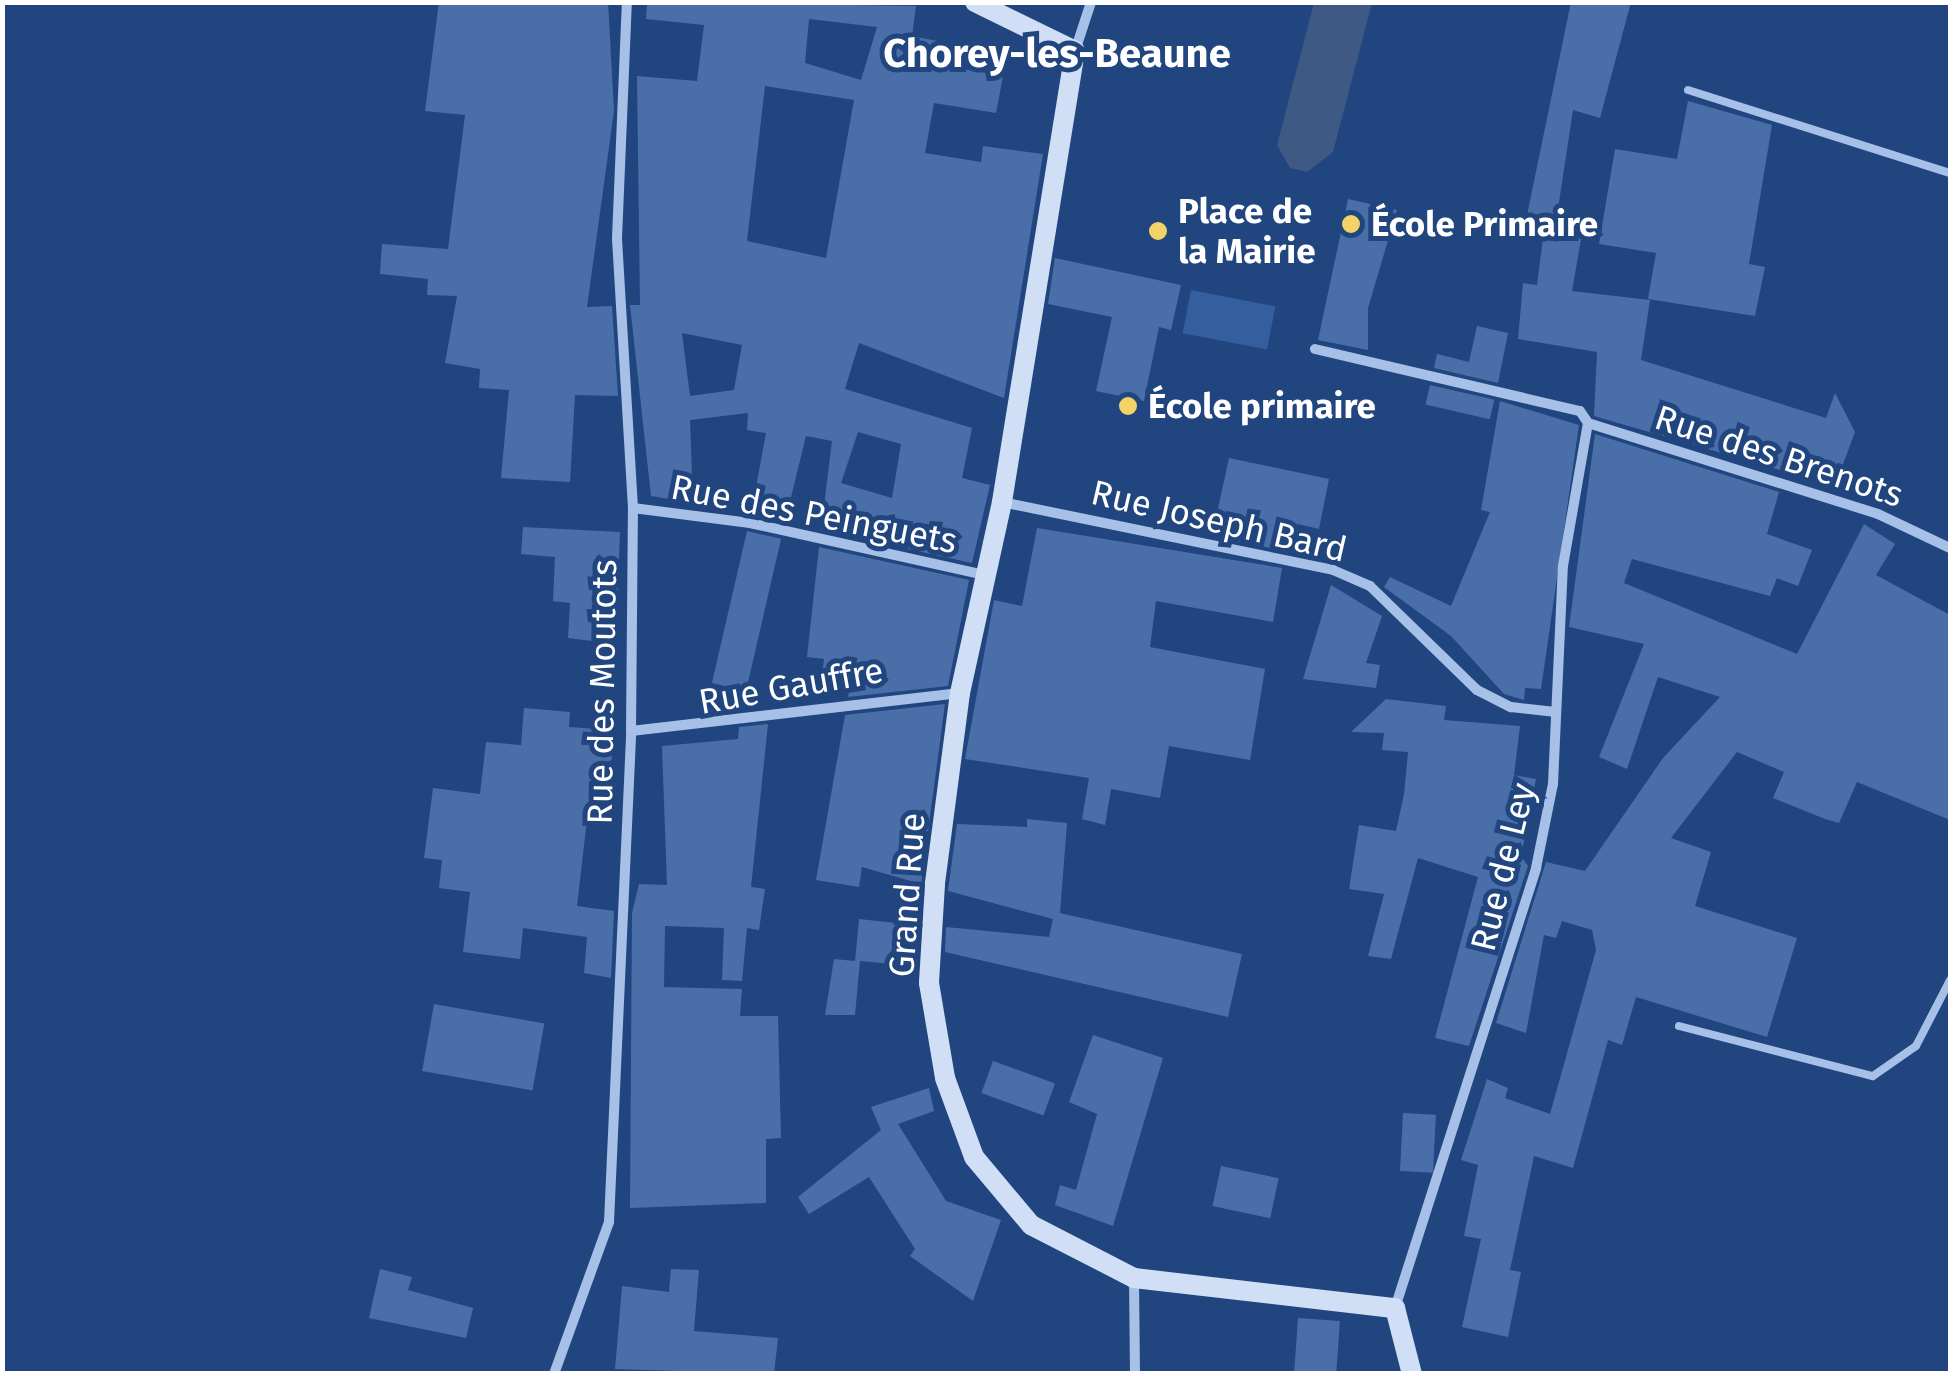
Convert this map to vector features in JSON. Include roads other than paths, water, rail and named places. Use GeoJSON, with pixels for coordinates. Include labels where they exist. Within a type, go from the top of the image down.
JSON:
{"type":"FeatureCollection","features":[{"type":"Feature","properties":{"kind":"street","name":"Rue des Moutots"},"geometry":{"type":"LineString","coordinates":[[554,1374],[609,1222],[631,731],[633,508],[617,238],[627,2]]}},
{"type":"Feature","properties":{"kind":"street"},"geometry":{"type":"LineString","coordinates":[[975,2],[1075,50],[1091,2]]}},
{"type":"Feature","properties":{"kind":"street","name":"Grand Rue"},"geometry":{"type":"LineString","coordinates":[[1075,50],[1002,502],[960,693],[930,982],[944,1078],[974,1157],[1031,1225],[1134,1278],[1395,1308]]}},
{"type":"Feature","properties":{"kind":"street"},"geometry":{"type":"LineString","coordinates":[[1315,349],[1580,411],[1588,424]]}},
{"type":"Feature","properties":{"kind":"street","name":"Rue des Brenots"},"geometry":{"type":"LineString","coordinates":[[1588,424],[1878,514],[1950,548]]}},
{"type":"Feature","properties":{"kind":"street","name":"Rue de Ley"},"geometry":{"type":"LineString","coordinates":[[1395,1308],[1536,868],[1556,712],[1562,566],[1588,424]]}},
{"type":"Feature","properties":{"kind":"street","name":"Rue Joseph Bard"},"geometry":{"type":"LineString","coordinates":[[1002,502],[1334,570],[1370,586],[1476,690],[1511,708],[1556,712]]}},
{"type":"Feature","properties":{"kind":"street","name":"Rue des Peinguets"},"geometry":{"type":"LineString","coordinates":[[633,508],[750,523],[985,575]]}},
{"type":"Feature","properties":{"kind":"street","name":"Rue Gauffre"},"geometry":{"type":"LineString","coordinates":[[631,731],[960,693]]}},
{"type":"Feature","properties":{"kind":"street"},"geometry":{"type":"LineString","coordinates":[[1134,1278],[1135,1374]]}},
{"type":"Feature","properties":{"kind":"street"},"geometry":{"type":"LineString","coordinates":[[1395,1308],[1412,1374]]}},
{"type":"Feature","properties":{"kind":"lane"},"geometry":{"type":"LineString","coordinates":[[1688,90],[1950,173]]}},
{"type":"Feature","properties":{"kind":"lane"},"geometry":{"type":"LineString","coordinates":[[1679,1026],[1873,1076],[1916,1046],[1950,980]]}},
{"type":"Feature","properties":{"kind":"place","name":"École Primaire"},"geometry":{"type":"Point","coordinates":[1351,224]}},
{"type":"Feature","properties":{"kind":"place","name":"Place de la Mairie"},"geometry":{"type":"Point","coordinates":[1158,231]}},
{"type":"Feature","properties":{"kind":"place","name":"École primaire"},"geometry":{"type":"Point","coordinates":[1128,406]}},
{"type":"Feature","properties":{"kind":"district","name":"Chorey-les-Beaune"},"geometry":{"type":"Point","coordinates":[1057,54]}}]}
